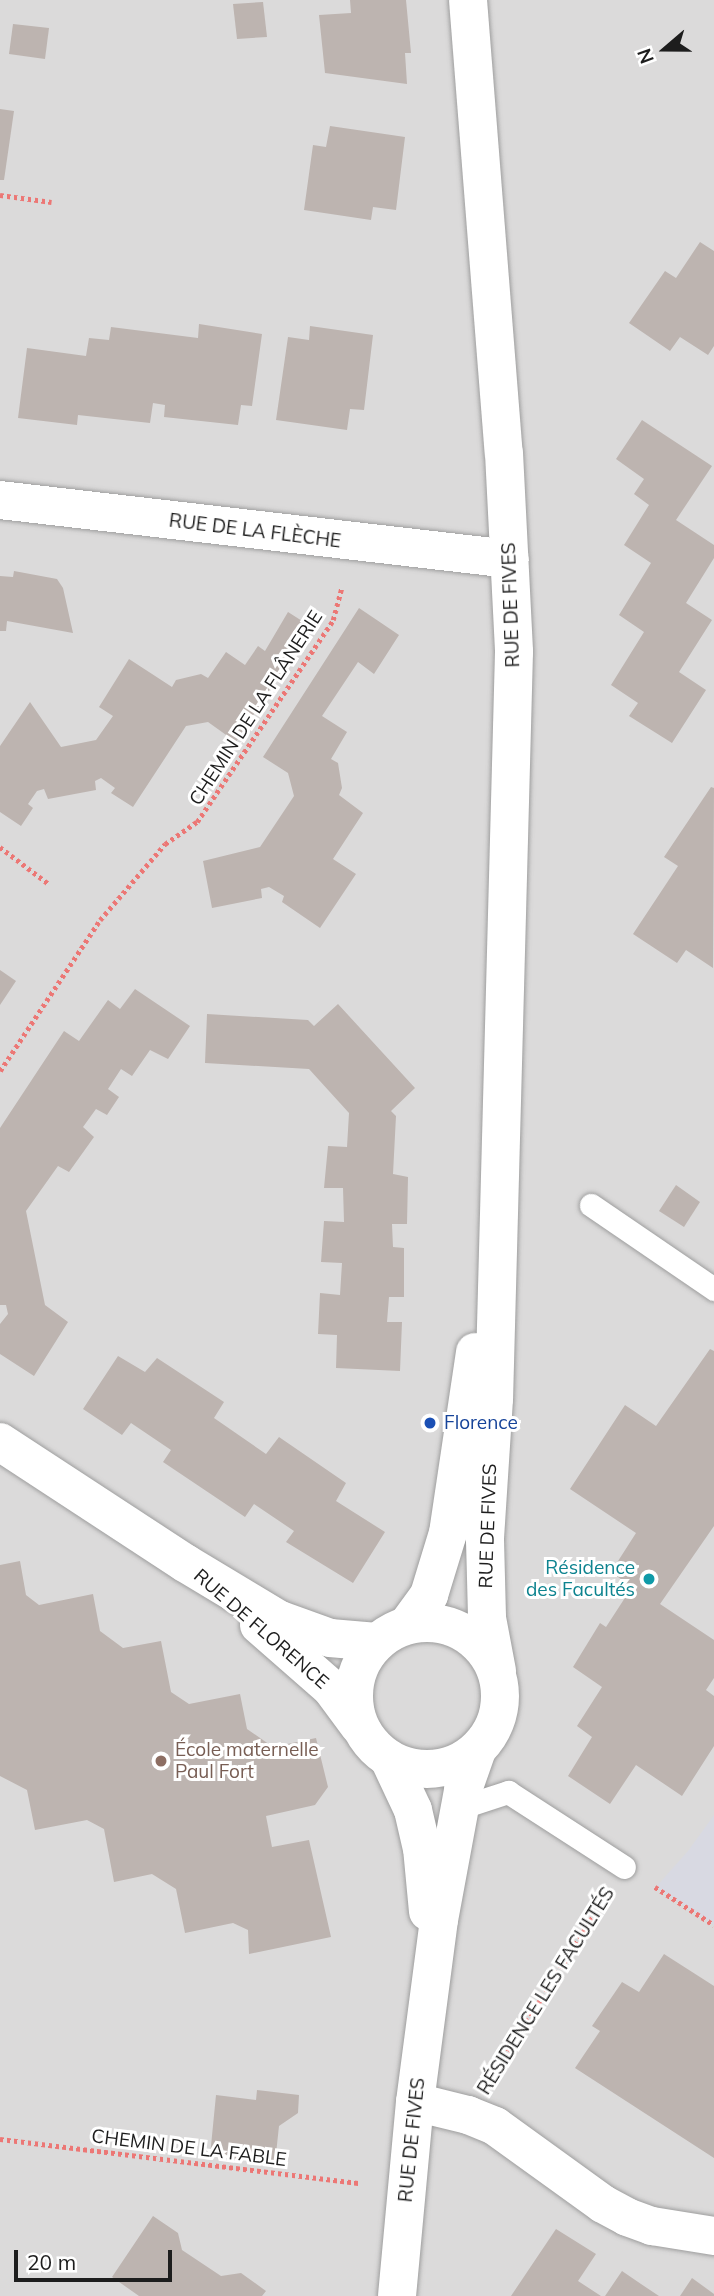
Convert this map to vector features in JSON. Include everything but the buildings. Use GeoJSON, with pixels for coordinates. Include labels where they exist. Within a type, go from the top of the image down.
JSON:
{"type":"FeatureCollection","features":[{"type":"Feature","properties":{"kind":"street","name":"RUE DE FIVES"},"geometry":{"type":"LineString","coordinates":[[468,0],[510,559],[514,714],[494,1399],[485,1540],[487,1618],[497,1671]]}},
{"type":"Feature","properties":{"kind":"street","name":"RUE DE LA FLÈCHE"},"geometry":{"type":"LineString","coordinates":[[0,500],[353,543],[510,559]]}},
{"type":"Feature","properties":{"kind":"street","name":"RUE DE FIVES"},"geometry":{"type":"LineString","coordinates":[[392,1633],[429,1595],[448,1533],[498,1212]]}},
{"type":"Feature","properties":{"kind":"street","name":"RUE DE FLORENCE"},"geometry":{"type":"LineString","coordinates":[[0,1442],[185,1563],[306,1632],[330,1638],[392,1633]]}},
{"type":"Feature","properties":{"kind":"street","name":"RUE DE FLORENCE"},"geometry":{"type":"LineString","coordinates":[[185,1563],[297,1656],[331,1688],[362,1729]]}},
{"type":"Feature","properties":{"kind":"street"},"geometry":{"type":"LineString","coordinates":[[427,1622],[461,1630],[477,1641],[497,1671],[500,1688],[498,1713],[488,1737],[477,1750],[454,1764],[427,1769],[414,1768],[389,1759],[362,1729],[354,1699],[359,1668],[392,1633],[427,1622]]}},
{"type":"Feature","properties":{"kind":"street","name":"RUE DE FIVES"},"geometry":{"type":"LineString","coordinates":[[397,2296],[429,1984],[459,1808],[467,1773],[477,1750]]}},
{"type":"Feature","properties":{"kind":"street","name":"RUE DE FIVES"},"geometry":{"type":"LineString","coordinates":[[389,1759],[409,1795],[422,1848],[428,1910],[429,1984]]}},
{"type":"Feature","properties":{"kind":"street"},"geometry":{"type":"LineString","coordinates":[[415,2102],[468,2115],[495,2126],[615,2210],[652,2226],[714,2236]]}},
{"type":"Feature","properties":{"kind":"lane"},"geometry":{"type":"LineString","coordinates":[[591,1205],[714,1289]]}},
{"type":"Feature","properties":{"kind":"lane","name":"RÉSIDENCE LES FACULTÉS"},"geometry":{"type":"LineString","coordinates":[[459,1808],[508,1792],[624,1867]]}},
{"type":"Feature","properties":{"kind":"path"},"geometry":{"type":"LineString","coordinates":[[0,195],[51,202]]}},
{"type":"Feature","properties":{"kind":"path","name":"CHEMIN DE LA FLÂNERIE"},"geometry":{"type":"LineString","coordinates":[[0,1071],[100,920],[165,844],[197,822],[333,620],[353,543]]}},
{"type":"Feature","properties":{"kind":"path"},"geometry":{"type":"LineString","coordinates":[[0,848],[40,874],[49,884]]}},
{"type":"Feature","properties":{"kind":"path","name":"RÉSIDENCE LES FACULTÉS"},"geometry":{"type":"LineString","coordinates":[[468,2115],[624,1867],[714,1925]]}},
{"type":"Feature","properties":{"kind":"path","name":"CHEMIN DE LA FABLE"},"geometry":{"type":"LineString","coordinates":[[0,2139],[367,2183]]}},
{"type":"Feature","properties":{"kind":"shaded area"},"geometry":{"type":"Polygon","coordinates":[[[0,0],[714,0],[714,2296],[0,2296],[0,0]]]}},
{"type":"Feature","properties":{"kind":"shaded area"},"geometry":{"type":"Polygon","coordinates":[[[714,1815],[714,1925],[656,1887],[688,1851],[714,1815]]]}},
{"type":"Feature","properties":{"kind":"place","name":"Florence"},"geometry":{"type":"Point","coordinates":[430,1423]}},
{"type":"Feature","properties":{"kind":"place","name":"Résidence des Facultés"},"geometry":{"type":"Point","coordinates":[649,1579]}},
{"type":"Feature","properties":{"kind":"place","name":"École maternelle Paul Fort"},"geometry":{"type":"Point","coordinates":[161,1761]}}]}
